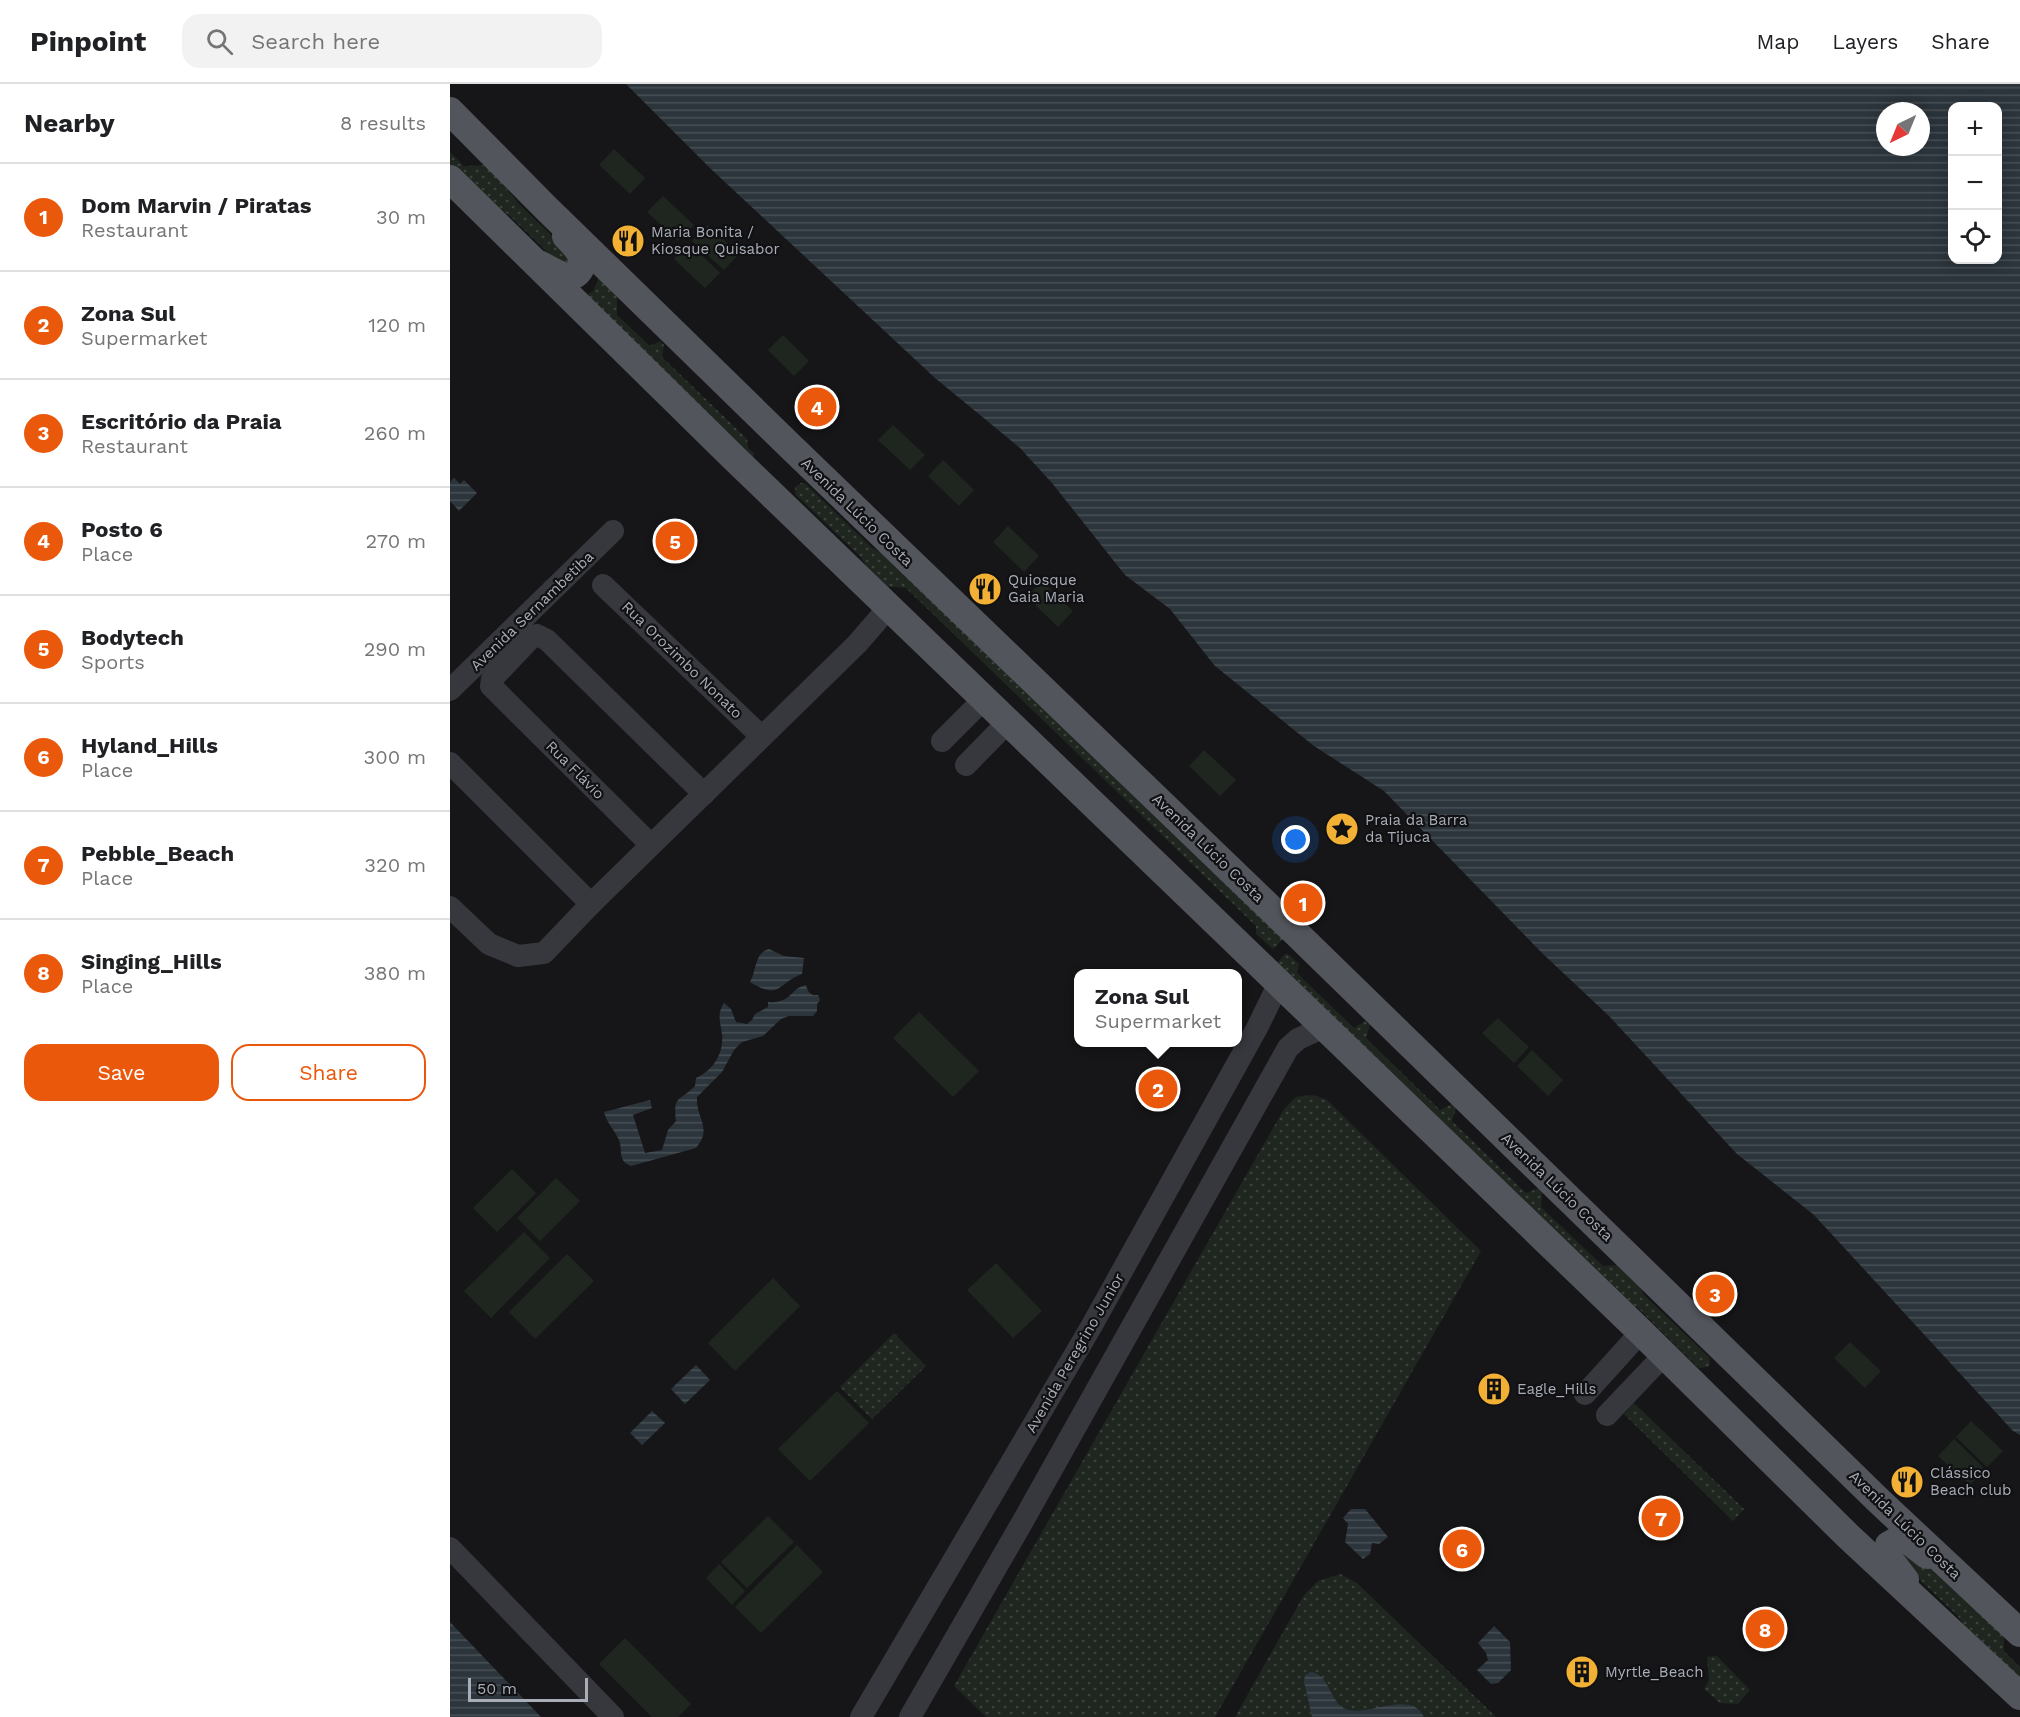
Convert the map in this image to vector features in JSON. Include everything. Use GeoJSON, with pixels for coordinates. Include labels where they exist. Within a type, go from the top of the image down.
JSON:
{"type":"FeatureCollection","features":[{"type":"Feature","properties":{"kind":"main road","name":"Avenida Lúcio Costa"},"geometry":{"type":"LineString","coordinates":[[450,111],[545,207],[872,526],[2020,1633]]}},
{"type":"Feature","properties":{"kind":"main road"},"geometry":{"type":"LineString","coordinates":[[450,179],[724,449],[1009,721],[1930,1614],[2020,1696]]}},
{"type":"Feature","properties":{"kind":"main road"},"geometry":{"type":"LineString","coordinates":[[534,262],[565,276],[578,273],[582,265],[581,255],[545,207]]}},
{"type":"Feature","properties":{"kind":"main road"},"geometry":{"type":"LineString","coordinates":[[821,540],[788,494],[789,483],[796,476],[803,476],[872,526]]}},
{"type":"Feature","properties":{"kind":"main road"},"geometry":{"type":"LineString","coordinates":[[1665,1293],[1716,1356],[1716,1369],[1710,1375],[1699,1375],[1665,1355]]}},
{"type":"Feature","properties":{"kind":"main road"},"geometry":{"type":"LineString","coordinates":[[1930,1614],[1889,1559],[1889,1545],[1894,1541],[1900,1539],[1909,1541],[1981,1597]]}},
{"type":"Feature","properties":{"kind":"street","name":"Avenida Sernambetiba"},"geometry":{"type":"LineString","coordinates":[[450,690],[614,531]]}},
{"type":"Feature","properties":{"kind":"street","name":"Rua Orozimbo Nonato"},"geometry":{"type":"LineString","coordinates":[[603,585],[761,736]]}},
{"type":"Feature","properties":{"kind":"street"},"geometry":{"type":"LineString","coordinates":[[450,907],[489,945],[518,956],[544,953],[761,736],[857,645],[890,608]]}},
{"type":"Feature","properties":{"kind":"street","name":"Rua Flávio"},"geometry":{"type":"LineString","coordinates":[[651,845],[491,686],[492,679],[532,637],[537,635],[547,640],[704,794]]}},
{"type":"Feature","properties":{"kind":"street"},"geometry":{"type":"LineString","coordinates":[[942,741],[985,698]]}},
{"type":"Feature","properties":{"kind":"street"},"geometry":{"type":"LineString","coordinates":[[966,765],[1009,721]]}},
{"type":"Feature","properties":{"kind":"street"},"geometry":{"type":"LineString","coordinates":[[450,763],[591,904]]}},
{"type":"Feature","properties":{"kind":"street","name":"Avenida Peregrino Junior"},"geometry":{"type":"LineString","coordinates":[[865,1716],[1097,1316],[1257,1028],[1279,983]]}},
{"type":"Feature","properties":{"kind":"street"},"geometry":{"type":"LineString","coordinates":[[910,1717],[1023,1521],[1288,1048],[1307,1034],[1324,1027]]}},
{"type":"Feature","properties":{"kind":"street"},"geometry":{"type":"LineString","coordinates":[[1584,1394],[1641,1332]]}},
{"type":"Feature","properties":{"kind":"street"},"geometry":{"type":"LineString","coordinates":[[1607,1415],[1665,1355]]}},
{"type":"Feature","properties":{"kind":"street"},"geometry":{"type":"LineString","coordinates":[[990,1500],[1023,1521]]}},
{"type":"Feature","properties":{"kind":"street"},"geometry":{"type":"LineString","coordinates":[[450,1548],[613,1717]]}},
{"type":"Feature","properties":{"kind":"shaded area"},"geometry":{"type":"Polygon","coordinates":[[[626,84],[2020,84],[2020,1435],[2013,1431],[1814,1215],[1737,1154],[1609,1016],[1542,953],[1384,791],[1314,746],[1215,666],[1170,609],[1125,575],[1052,483],[1020,448],[935,378],[711,169],[626,84]]]}},
{"type":"Feature","properties":{"kind":"shaded area"},"geometry":{"type":"Polygon","coordinates":[[[614,149],[645,178],[630,194],[599,165],[614,149]]]}},
{"type":"Feature","properties":{"kind":"shaded area"},"geometry":{"type":"Polygon","coordinates":[[[450,152],[464,166],[487,165],[520,205],[575,258],[563,267],[510,216],[450,167],[450,152]]]}},
{"type":"Feature","properties":{"kind":"shaded area"},"geometry":{"type":"Polygon","coordinates":[[[663,196],[694,225],[678,241],[647,212],[663,196]]]}},
{"type":"Feature","properties":{"kind":"shaded area"},"geometry":{"type":"Polygon","coordinates":[[[708,225],[739,254],[724,270],[692,241],[708,225]]]}},
{"type":"Feature","properties":{"kind":"shaded area"},"geometry":{"type":"Polygon","coordinates":[[[689,243],[720,273],[705,288],[674,259],[689,243]]]}},
{"type":"Feature","properties":{"kind":"shaded area"},"geometry":{"type":"Polygon","coordinates":[[[600,276],[617,292],[617,315],[650,346],[660,341],[664,345],[662,357],[747,439],[748,448],[754,453],[754,458],[586,295],[593,291],[600,276]]]}},
{"type":"Feature","properties":{"kind":"shaded area"},"geometry":{"type":"Polygon","coordinates":[[[783,335],[809,361],[794,376],[768,350],[783,335]]]}},
{"type":"Feature","properties":{"kind":"shaded area"},"geometry":{"type":"Polygon","coordinates":[[[893,425],[925,455],[910,470],[878,440],[893,425]]]}},
{"type":"Feature","properties":{"kind":"shaded area"},"geometry":{"type":"Polygon","coordinates":[[[943,460],[974,490],[959,506],[928,476],[943,460]]]}},
{"type":"Feature","properties":{"kind":"shaded area"},"geometry":{"type":"Polygon","coordinates":[[[454,478],[460,484],[464,480],[477,493],[459,511],[450,501],[450,482],[454,478]]]}},
{"type":"Feature","properties":{"kind":"shaded area"},"geometry":{"type":"Polygon","coordinates":[[[805,483],[872,548],[892,558],[1285,937],[1273,949],[1256,934],[1256,926],[906,588],[883,586],[871,575],[861,557],[796,495],[795,487],[805,483]]]}},
{"type":"Feature","properties":{"kind":"shaded area"},"geometry":{"type":"Polygon","coordinates":[[[1008,526],[1039,556],[1024,572],[993,542],[1008,526]]]}},
{"type":"Feature","properties":{"kind":"shaded area"},"geometry":{"type":"Polygon","coordinates":[[[1042,581],[1073,611],[1058,627],[1027,597],[1042,581]]]}},
{"type":"Feature","properties":{"kind":"shaded area"},"geometry":{"type":"Polygon","coordinates":[[[1204,750],[1236,780],[1220,796],[1189,766],[1204,750]]]}},
{"type":"Feature","properties":{"kind":"shaded area"},"geometry":{"type":"Polygon","coordinates":[[[769,949],[784,956],[804,958],[802,974],[773,990],[750,982],[758,958],[769,949]]]}},
{"type":"Feature","properties":{"kind":"shaded area"},"geometry":{"type":"Polygon","coordinates":[[[1285,954],[1299,964],[1297,973],[1354,1028],[1365,1021],[1370,1025],[1366,1038],[1440,1110],[1452,1104],[1456,1108],[1452,1121],[1526,1193],[1539,1188],[1542,1192],[1541,1207],[1603,1266],[1619,1265],[1633,1274],[1644,1295],[1709,1357],[1708,1367],[1699,1368],[1638,1308],[1615,1296],[1275,965],[1285,954]]]}},
{"type":"Feature","properties":{"kind":"shaded area"},"geometry":{"type":"Polygon","coordinates":[[[806,985],[810,993],[818,995],[820,1000],[813,1016],[789,1016],[781,1019],[763,1036],[742,1042],[734,1050],[722,1072],[697,1097],[704,1129],[701,1141],[696,1148],[631,1166],[623,1161],[620,1142],[604,1112],[650,1100],[652,1108],[633,1115],[645,1153],[662,1150],[668,1130],[676,1121],[676,1103],[695,1086],[696,1078],[712,1066],[719,1055],[722,1042],[720,1015],[724,1003],[731,1009],[736,1022],[747,1024],[755,1014],[768,1007],[768,1002],[782,1001],[806,985]]]}},
{"type":"Feature","properties":{"kind":"shaded area"},"geometry":{"type":"Polygon","coordinates":[[[919,1012],[979,1071],[953,1097],[893,1038],[919,1012]]]}},
{"type":"Feature","properties":{"kind":"shaded area"},"geometry":{"type":"Polygon","coordinates":[[[1498,1018],[1529,1047],[1514,1063],[1482,1033],[1498,1018]]]}},
{"type":"Feature","properties":{"kind":"shaded area"},"geometry":{"type":"Polygon","coordinates":[[[1532,1050],[1563,1080],[1548,1096],[1517,1066],[1532,1050]]]}},
{"type":"Feature","properties":{"kind":"shaded area"},"geometry":{"type":"Polygon","coordinates":[[[1312,1095],[1326,1099],[1481,1251],[1215,1717],[986,1717],[954,1686],[1284,1109],[1296,1097],[1312,1095]]]}},
{"type":"Feature","properties":{"kind":"shaded area"},"geometry":{"type":"Polygon","coordinates":[[[512,1169],[536,1193],[497,1232],[473,1208],[512,1169]]]}},
{"type":"Feature","properties":{"kind":"shaded area"},"geometry":{"type":"Polygon","coordinates":[[[556,1178],[580,1201],[540,1241],[517,1218],[556,1178]]]}},
{"type":"Feature","properties":{"kind":"shaded area"},"geometry":{"type":"Polygon","coordinates":[[[524,1232],[550,1258],[491,1318],[464,1291],[524,1232]]]}},
{"type":"Feature","properties":{"kind":"shaded area"},"geometry":{"type":"Polygon","coordinates":[[[567,1254],[594,1281],[535,1339],[509,1312],[567,1254]]]}},
{"type":"Feature","properties":{"kind":"shaded area"},"geometry":{"type":"Polygon","coordinates":[[[996,1263],[1042,1311],[1013,1338],[967,1290],[996,1263]]]}},
{"type":"Feature","properties":{"kind":"shaded area"},"geometry":{"type":"Polygon","coordinates":[[[773,1278],[800,1306],[735,1371],[708,1343],[773,1278]]]}},
{"type":"Feature","properties":{"kind":"shaded area"},"geometry":{"type":"Polygon","coordinates":[[[894,1333],[926,1366],[872,1419],[840,1387],[894,1333]]]}},
{"type":"Feature","properties":{"kind":"shaded area"},"geometry":{"type":"Polygon","coordinates":[[[1850,1342],[1881,1371],[1865,1388],[1834,1358],[1850,1342]]]}},
{"type":"Feature","properties":{"kind":"shaded area"},"geometry":{"type":"Polygon","coordinates":[[[696,1365],[710,1380],[685,1404],[671,1389],[696,1365]]]}},
{"type":"Feature","properties":{"kind":"shaded area"},"geometry":{"type":"Polygon","coordinates":[[[837,1391],[869,1423],[810,1481],[778,1449],[837,1391]]]}},
{"type":"Feature","properties":{"kind":"shaded area"},"geometry":{"type":"Polygon","coordinates":[[[1634,1403],[1744,1509],[1733,1521],[1624,1414],[1634,1403]]]}},
{"type":"Feature","properties":{"kind":"shaded area"},"geometry":{"type":"Polygon","coordinates":[[[652,1411],[665,1423],[642,1445],[630,1433],[652,1411]]]}},
{"type":"Feature","properties":{"kind":"shaded area"},"geometry":{"type":"Polygon","coordinates":[[[1971,1421],[2003,1451],[1987,1467],[1956,1437],[1971,1421]]]}},
{"type":"Feature","properties":{"kind":"shaded area"},"geometry":{"type":"Polygon","coordinates":[[[1954,1439],[1985,1469],[1970,1485],[1938,1456],[1954,1439]]]}},
{"type":"Feature","properties":{"kind":"shaded area"},"geometry":{"type":"Polygon","coordinates":[[[1351,1509],[1365,1509],[1388,1537],[1379,1544],[1372,1543],[1370,1554],[1363,1559],[1345,1542],[1348,1524],[1343,1518],[1351,1509]]]}},
{"type":"Feature","properties":{"kind":"shaded area"},"geometry":{"type":"Polygon","coordinates":[[[768,1516],[794,1542],[747,1588],[721,1562],[768,1516]]]}},
{"type":"Feature","properties":{"kind":"shaded area"},"geometry":{"type":"Polygon","coordinates":[[[797,1545],[823,1572],[761,1633],[735,1607],[797,1545]]]}},
{"type":"Feature","properties":{"kind":"shaded area"},"geometry":{"type":"Polygon","coordinates":[[[1909,1547],[2004,1632],[2004,1651],[2020,1667],[2020,1684],[1974,1641],[1958,1616],[1897,1558],[1909,1547]]]}},
{"type":"Feature","properties":{"kind":"shaded area"},"geometry":{"type":"Polygon","coordinates":[[[719,1564],[745,1591],[732,1605],[706,1578],[719,1564]]]}},
{"type":"Feature","properties":{"kind":"shaded area"},"geometry":{"type":"Polygon","coordinates":[[[1340,1574],[1357,1583],[1496,1717],[1235,1717],[1304,1595],[1318,1581],[1340,1574]]]}},
{"type":"Feature","properties":{"kind":"shaded area"},"geometry":{"type":"Polygon","coordinates":[[[450,1622],[541,1717],[450,1717],[450,1622]]]}},
{"type":"Feature","properties":{"kind":"shaded area"},"geometry":{"type":"Polygon","coordinates":[[[1494,1626],[1510,1642],[1511,1670],[1498,1683],[1491,1684],[1477,1670],[1488,1660],[1486,1653],[1478,1643],[1494,1626]]]}},
{"type":"Feature","properties":{"kind":"shaded area"},"geometry":{"type":"Polygon","coordinates":[[[625,1638],[691,1704],[678,1717],[652,1717],[599,1664],[625,1638]]]}},
{"type":"Feature","properties":{"kind":"shaded area"},"geometry":{"type":"Polygon","coordinates":[[[1717,1656],[1750,1690],[1738,1704],[1720,1703],[1704,1689],[1709,1680],[1707,1657],[1717,1656]]]}},
{"type":"Feature","properties":{"kind":"shaded area"},"geometry":{"type":"Polygon","coordinates":[[[1311,1672],[1323,1678],[1337,1703],[1349,1710],[1358,1711],[1401,1704],[1418,1709],[1424,1717],[1312,1717],[1304,1681],[1305,1675],[1311,1672]]]}},
{"type":"Feature","properties":{"kind":"place","name":"Maria Bonita / Kiosque Quisabor"},"geometry":{"type":"Point","coordinates":[628,241]}},
{"type":"Feature","properties":{"kind":"place","name":"Posto 6"},"geometry":{"type":"Point","coordinates":[817,407]}},
{"type":"Feature","properties":{"kind":"place","name":"Bodytech"},"geometry":{"type":"Point","coordinates":[675,541]}},
{"type":"Feature","properties":{"kind":"place","name":"Quiosque Gaia Maria"},"geometry":{"type":"Point","coordinates":[985,589]}},
{"type":"Feature","properties":{"kind":"place","name":"Praia da Barra da Tijuca"},"geometry":{"type":"Point","coordinates":[1342,829]}},
{"type":"Feature","properties":{"kind":"place","name":"Dom Marvin / Piratas"},"geometry":{"type":"Point","coordinates":[1303,903]}},
{"type":"Feature","properties":{"kind":"place","name":"Zona Sul"},"geometry":{"type":"Point","coordinates":[1158,1089]}},
{"type":"Feature","properties":{"kind":"place","name":"Escritório da Praia"},"geometry":{"type":"Point","coordinates":[1715,1294]}},
{"type":"Feature","properties":{"kind":"place","name":"Eagle_Hills"},"geometry":{"type":"Point","coordinates":[1494,1389]}},
{"type":"Feature","properties":{"kind":"place","name":"Clássico Beach club"},"geometry":{"type":"Point","coordinates":[1907,1482]}},
{"type":"Feature","properties":{"kind":"place","name":"Pebble_Beach"},"geometry":{"type":"Point","coordinates":[1661,1518]}},
{"type":"Feature","properties":{"kind":"place","name":"Hyland_Hills"},"geometry":{"type":"Point","coordinates":[1462,1549]}},
{"type":"Feature","properties":{"kind":"place","name":"Singing_Hills"},"geometry":{"type":"Point","coordinates":[1765,1629]}},
{"type":"Feature","properties":{"kind":"place","name":"Myrtle_Beach"},"geometry":{"type":"Point","coordinates":[1582,1672]}}]}
